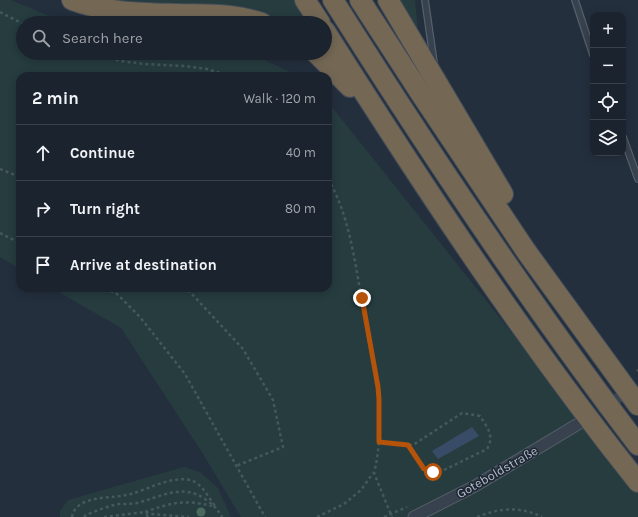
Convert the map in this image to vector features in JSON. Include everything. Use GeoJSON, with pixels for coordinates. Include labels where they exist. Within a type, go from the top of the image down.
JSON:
{"type":"FeatureCollection","features":[{"type":"Feature","properties":{"kind":"highway"},"geometry":{"type":"LineString","coordinates":[[72,0],[118,12],[221,14],[232,16]]}},
{"type":"Feature","properties":{"kind":"highway"},"geometry":{"type":"LineString","coordinates":[[305,0],[315,16]]}},
{"type":"Feature","properties":{"kind":"highway"},"geometry":{"type":"LineString","coordinates":[[334,0],[397,100],[500,254],[570,353],[638,445]]}},
{"type":"Feature","properties":{"kind":"highway"},"geometry":{"type":"LineString","coordinates":[[360,0],[526,251],[638,405]]}},
{"type":"Feature","properties":{"kind":"highway"},"geometry":{"type":"LineString","coordinates":[[388,0],[518,219],[526,251]]}},
{"type":"Feature","properties":{"kind":"highway"},"geometry":{"type":"LineString","coordinates":[[332,42],[378,115],[474,258],[547,362],[638,482]]}},
{"type":"Feature","properties":{"kind":"highway"},"geometry":{"type":"LineString","coordinates":[[323,60],[378,115]]}},
{"type":"Feature","properties":{"kind":"street","name":"Goteboldstraße"},"geometry":{"type":"LineString","coordinates":[[414,517],[475,486],[578,424]]}},
{"type":"Feature","properties":{"kind":"lane"},"geometry":{"type":"LineString","coordinates":[[425,0],[430,42],[438,83]]}},
{"type":"Feature","properties":{"kind":"lane"},"geometry":{"type":"LineString","coordinates":[[575,0],[591,48]]}},
{"type":"Feature","properties":{"kind":"lane"},"geometry":{"type":"LineString","coordinates":[[626,145],[638,179]]}},
{"type":"Feature","properties":{"kind":"path"},"geometry":{"type":"LineString","coordinates":[[0,12],[16,20]]}},
{"type":"Feature","properties":{"kind":"path"},"geometry":{"type":"LineString","coordinates":[[117,60],[146,64],[184,66],[217,72]]}},
{"type":"Feature","properties":{"kind":"path"},"geometry":{"type":"LineString","coordinates":[[0,169],[16,175]]}},
{"type":"Feature","properties":{"kind":"path"},"geometry":{"type":"LineString","coordinates":[[317,517],[344,504],[361,490],[374,473],[377,462],[379,442],[379,399],[376,375],[354,260],[336,192],[332,186]]}},
{"type":"Feature","properties":{"kind":"path"},"geometry":{"type":"LineString","coordinates":[[0,233],[16,241]]}},
{"type":"Feature","properties":{"kind":"path"},"geometry":{"type":"LineString","coordinates":[[113,292],[117,294],[140,317],[185,374],[265,517]]}},
{"type":"Feature","properties":{"kind":"path"},"geometry":{"type":"LineString","coordinates":[[190,292],[243,349],[273,400],[283,447],[236,466]]}},
{"type":"Feature","properties":{"kind":"path"},"geometry":{"type":"LineString","coordinates":[[379,442],[408,445],[413,446],[462,413],[480,416],[491,435],[491,442],[487,448],[440,472],[433,472],[424,469],[408,445]]}},
{"type":"Feature","properties":{"kind":"path"},"geometry":{"type":"LineString","coordinates":[[374,473],[392,516]]}},
{"type":"Feature","properties":{"kind":"path"},"geometry":{"type":"LineString","coordinates":[[72,517],[73,512],[77,507],[85,502],[130,494],[175,480],[189,480],[196,483],[203,489],[222,517]]}},
{"type":"Feature","properties":{"kind":"path"},"geometry":{"type":"LineString","coordinates":[[84,517],[118,504],[136,503],[160,495],[185,491],[196,494],[215,506]]}},
{"type":"Feature","properties":{"kind":"path"},"geometry":{"type":"LineString","coordinates":[[104,517],[145,512],[178,502],[194,502],[215,506]]}},
{"type":"Feature","properties":{"kind":"path"},"geometry":{"type":"LineString","coordinates":[[384,517],[392,516],[413,504]]}},
{"type":"Feature","properties":{"kind":"path"},"geometry":{"type":"LineString","coordinates":[[477,517],[491,511],[516,509],[542,517]]}},
{"type":"Feature","properties":{"kind":"path"},"geometry":{"type":"LineString","coordinates":[[145,512],[148,517]]}},
{"type":"Feature","properties":{"kind":"path"},"geometry":{"type":"LineString","coordinates":[[145,512],[150,514],[189,517]]}},
{"type":"Feature","properties":{"kind":"green space"},"geometry":{"type":"Polygon","coordinates":[[[0,0],[11,0],[49,16],[16,16],[16,60],[264,60],[290,72],[16,72],[16,267],[0,257],[0,0]]]}},
{"type":"Feature","properties":{"kind":"green space"},"geometry":{"type":"Polygon","coordinates":[[[102,0],[295,0],[305,16],[251,16],[102,0]]]}},
{"type":"Feature","properties":{"kind":"green space"},"geometry":{"type":"Polygon","coordinates":[[[397,0],[415,0],[417,31],[397,0]]]}},
{"type":"Feature","properties":{"kind":"green space"},"geometry":{"type":"Polygon","coordinates":[[[332,107],[638,491],[638,517],[241,517],[203,454],[121,328],[59,292],[332,292],[332,107]]]}},
{"type":"Feature","properties":{"kind":"green space"},"geometry":{"type":"Polygon","coordinates":[[[184,467],[200,472],[218,488],[231,517],[60,517],[60,511],[68,500],[184,467]]]}},
{"type":"Feature","properties":{"kind":"water"},"geometry":{"type":"Polygon","coordinates":[[[472,427],[479,436],[438,459],[432,451],[472,427]]]}},
{"type":"Feature","properties":{"kind":"tunnel"},"geometry":{"type":"LineString","coordinates":[[585,420],[638,385]]}},
{"type":"Feature","properties":{"kind":"route"},"geometry":{"type":"LineString","coordinates":[[362,298],[378,387],[379,442],[408,445],[424,469],[433,472]]}}]}
